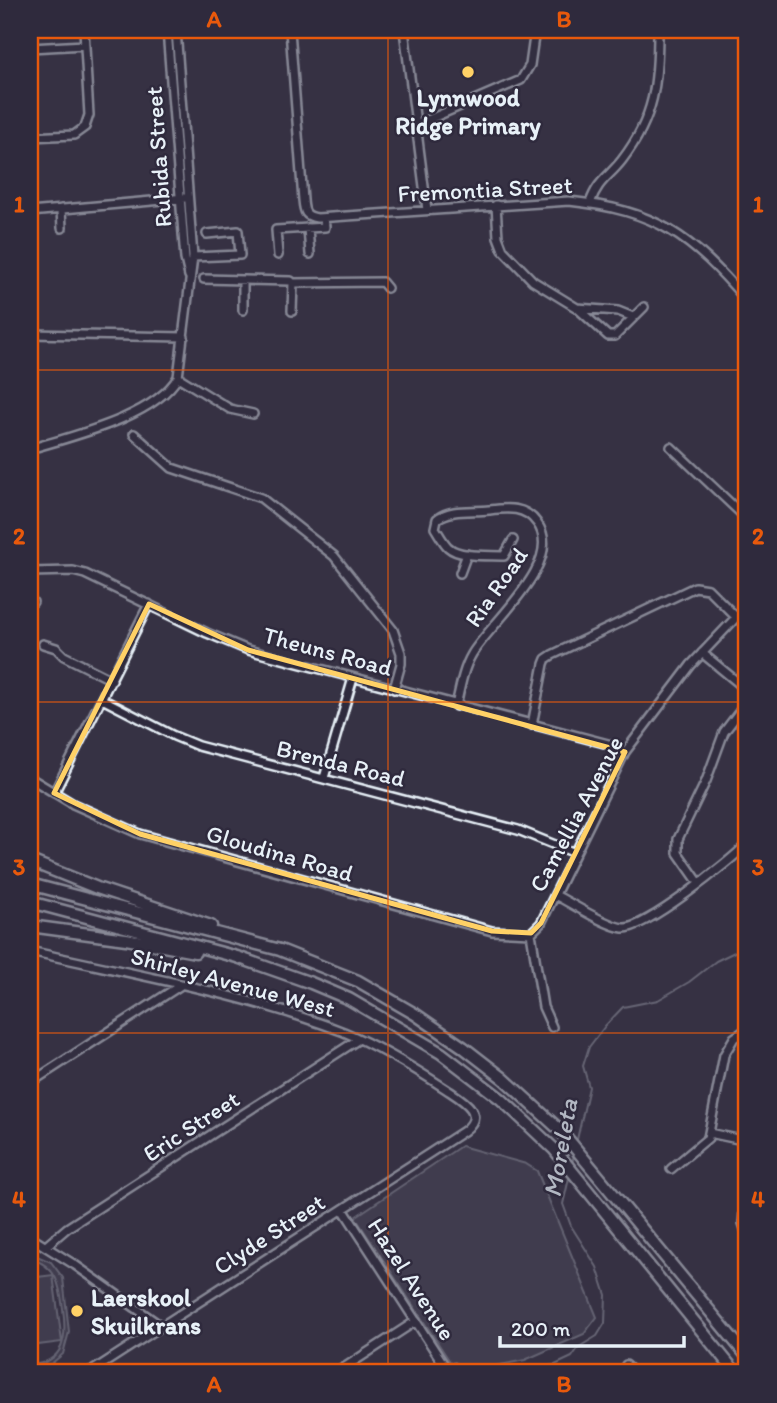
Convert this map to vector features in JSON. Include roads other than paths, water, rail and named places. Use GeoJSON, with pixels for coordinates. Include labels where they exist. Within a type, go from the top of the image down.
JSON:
{"type":"FeatureCollection","features":[{"type":"Feature","properties":{"kind":"highway"},"geometry":{"type":"LineString","coordinates":[[30,861],[97,888],[281,950],[358,981],[463,1046],[561,1131],[747,1354]]}},
{"type":"Feature","properties":{"kind":"highway"},"geometry":{"type":"LineString","coordinates":[[30,884],[281,950]]}},
{"type":"Feature","properties":{"kind":"highway"},"geometry":{"type":"LineString","coordinates":[[30,902],[237,957],[311,983],[349,999],[426,1042],[501,1099],[554,1149],[734,1372]]}},
{"type":"Feature","properties":{"kind":"highway"},"geometry":{"type":"LineString","coordinates":[[30,926],[237,957]]}},
{"type":"Feature","properties":{"kind":"street"},"geometry":{"type":"LineString","coordinates":[[30,137],[74,135],[85,127],[89,115],[84,30]]}},
{"type":"Feature","properties":{"kind":"street","name":"Rubida Street"},"geometry":{"type":"LineString","coordinates":[[167,30],[185,259],[190,280]]}},
{"type":"Feature","properties":{"kind":"street","name":"Rubida Street"},"geometry":{"type":"LineString","coordinates":[[176,30],[193,257],[178,377]]}},
{"type":"Feature","properties":{"kind":"street"},"geometry":{"type":"LineString","coordinates":[[278,255],[276,230],[325,227],[321,218],[308,216],[304,211],[290,30]]}},
{"type":"Feature","properties":{"kind":"street"},"geometry":{"type":"LineString","coordinates":[[404,30],[427,210]]}},
{"type":"Feature","properties":{"kind":"street"},"geometry":{"type":"LineString","coordinates":[[416,125],[521,80],[530,65],[535,30]]}},
{"type":"Feature","properties":{"kind":"street"},"geometry":{"type":"LineString","coordinates":[[590,203],[597,186],[635,143],[650,113],[658,77],[658,30]]}},
{"type":"Feature","properties":{"kind":"street"},"geometry":{"type":"LineString","coordinates":[[30,48],[85,44]]}},
{"type":"Feature","properties":{"kind":"street"},"geometry":{"type":"LineString","coordinates":[[30,212],[189,197]]}},
{"type":"Feature","properties":{"kind":"street","name":"Fremontia Street"},"geometry":{"type":"LineString","coordinates":[[321,218],[496,205],[569,201],[590,203],[626,211],[675,232],[704,254],[747,301]]}},
{"type":"Feature","properties":{"kind":"street"},"geometry":{"type":"LineString","coordinates":[[496,205],[498,237],[503,250],[533,281],[577,308],[612,337],[644,307]]}},
{"type":"Feature","properties":{"kind":"street"},"geometry":{"type":"LineString","coordinates":[[61,209],[62,228]]}},
{"type":"Feature","properties":{"kind":"street"},"geometry":{"type":"LineString","coordinates":[[309,228],[310,254]]}},
{"type":"Feature","properties":{"kind":"street"},"geometry":{"type":"LineString","coordinates":[[193,257],[240,254],[238,231],[207,234]]}},
{"type":"Feature","properties":{"kind":"street"},"geometry":{"type":"LineString","coordinates":[[204,279],[293,283],[382,282],[387,288]]}},
{"type":"Feature","properties":{"kind":"street"},"geometry":{"type":"LineString","coordinates":[[243,280],[243,310]]}},
{"type":"Feature","properties":{"kind":"street"},"geometry":{"type":"LineString","coordinates":[[292,311],[293,283]]}},
{"type":"Feature","properties":{"kind":"street"},"geometry":{"type":"LineString","coordinates":[[577,308],[618,311],[633,317]]}},
{"type":"Feature","properties":{"kind":"street"},"geometry":{"type":"LineString","coordinates":[[30,334],[184,337]]}},
{"type":"Feature","properties":{"kind":"street"},"geometry":{"type":"LineString","coordinates":[[30,449],[121,419],[158,399],[171,389],[178,377],[230,409],[253,414]]}},
{"type":"Feature","properties":{"kind":"street"},"geometry":{"type":"LineString","coordinates":[[134,434],[172,467],[261,498],[334,556],[393,631],[401,653],[394,689]]}},
{"type":"Feature","properties":{"kind":"street"},"geometry":{"type":"LineString","coordinates":[[671,447],[747,519]]}},
{"type":"Feature","properties":{"kind":"street","name":"Ria Road"},"geometry":{"type":"LineString","coordinates":[[456,706],[471,655],[512,604],[540,563],[545,549],[545,538],[528,513],[507,507],[457,512],[438,518],[435,528],[447,546],[467,554]]}},
{"type":"Feature","properties":{"kind":"street"},"geometry":{"type":"LineString","coordinates":[[460,573],[467,554],[504,556],[513,540]]}},
{"type":"Feature","properties":{"kind":"street","name":"Theuns Road"},"geometry":{"type":"LineString","coordinates":[[30,572],[80,572],[230,644],[456,706],[608,744],[625,752]]}},
{"type":"Feature","properties":{"kind":"street"},"geometry":{"type":"LineString","coordinates":[[532,725],[545,659],[552,654],[695,587],[708,589],[736,617]]}},
{"type":"Feature","properties":{"kind":"street"},"geometry":{"type":"LineString","coordinates":[[54,793],[149,604]]}},
{"type":"Feature","properties":{"kind":"street","name":"Camellia Avenue"},"geometry":{"type":"LineString","coordinates":[[531,933],[541,923],[625,752],[702,653],[747,606]]}},
{"type":"Feature","properties":{"kind":"street"},"geometry":{"type":"LineString","coordinates":[[43,644],[56,648],[64,656],[112,680]]}},
{"type":"Feature","properties":{"kind":"street"},"geometry":{"type":"LineString","coordinates":[[702,653],[747,690]]}},
{"type":"Feature","properties":{"kind":"street"},"geometry":{"type":"LineString","coordinates":[[324,778],[352,678]]}},
{"type":"Feature","properties":{"kind":"street","name":"Brenda Road"},"geometry":{"type":"LineString","coordinates":[[102,699],[198,746],[518,830],[575,853]]}},
{"type":"Feature","properties":{"kind":"street"},"geometry":{"type":"LineString","coordinates":[[699,883],[678,853],[678,839],[706,781],[723,732],[747,702]]}},
{"type":"Feature","properties":{"kind":"street","name":"Gloudina Road"},"geometry":{"type":"LineString","coordinates":[[30,778],[121,826],[148,836],[492,931],[531,933]]}},
{"type":"Feature","properties":{"kind":"street"},"geometry":{"type":"LineString","coordinates":[[555,895],[625,928],[657,913],[729,861],[747,844]]}},
{"type":"Feature","properties":{"kind":"street"},"geometry":{"type":"LineString","coordinates":[[531,933],[543,1007],[552,1027]]}},
{"type":"Feature","properties":{"kind":"street","name":"Shirley Avenue West"},"geometry":{"type":"LineString","coordinates":[[30,951],[249,1001],[359,1040],[426,1076],[468,1104],[473,1115],[470,1126]]}},
{"type":"Feature","properties":{"kind":"street"},"geometry":{"type":"LineString","coordinates":[[30,1083],[181,985]]}},
{"type":"Feature","properties":{"kind":"street"},"geometry":{"type":"LineString","coordinates":[[671,1169],[703,1143],[709,1133],[724,1055],[730,1044],[747,1029]]}},
{"type":"Feature","properties":{"kind":"street","name":"Eric Street"},"geometry":{"type":"LineString","coordinates":[[46,1246],[68,1228],[359,1040]]}},
{"type":"Feature","properties":{"kind":"street","name":"Clyde Street"},"geometry":{"type":"LineString","coordinates":[[89,1373],[470,1126]]}},
{"type":"Feature","properties":{"kind":"street"},"geometry":{"type":"LineString","coordinates":[[709,1133],[747,1141]]}},
{"type":"Feature","properties":{"kind":"street"},"geometry":{"type":"LineString","coordinates":[[747,1180],[743,1226],[747,1235]]}},
{"type":"Feature","properties":{"kind":"street","name":"Hazel Avenue"},"geometry":{"type":"LineString","coordinates":[[343,1209],[448,1371]]}},
{"type":"Feature","properties":{"kind":"street"},"geometry":{"type":"LineString","coordinates":[[30,1237],[161,1326]]}},
{"type":"Feature","properties":{"kind":"street"},"geometry":{"type":"LineString","coordinates":[[337,1373],[416,1321]]}},
{"type":"Feature","properties":{"kind":"street"},"geometry":{"type":"LineString","coordinates":[[626,1365],[634,1373]]}},
{"type":"Feature","properties":{"kind":"waterway","name":"Moreleta"},"geometry":{"type":"LineString","coordinates":[[576,1144],[589,1087],[583,1066],[589,1047],[605,1026],[623,1007],[658,1000],[689,982],[716,961],[747,946]]}},
{"type":"Feature","properties":{"kind":"waterway","name":"Moreleta"},"geometry":{"type":"LineString","coordinates":[[572,1165],[574,1153]]}},
{"type":"Feature","properties":{"kind":"waterway","name":"Moreleta"},"geometry":{"type":"LineString","coordinates":[[505,1373],[555,1365],[572,1357],[579,1347],[597,1336],[605,1323],[606,1295],[597,1267],[571,1226],[563,1204],[570,1174]]}},
{"type":"Feature","properties":{"kind":"place","name":"Lynnwood Ridge Primary"},"geometry":{"type":"Point","coordinates":[468,72]}},
{"type":"Feature","properties":{"kind":"place","name":"Laerskool Skuilkrans"},"geometry":{"type":"Point","coordinates":[77,1311]}}]}
